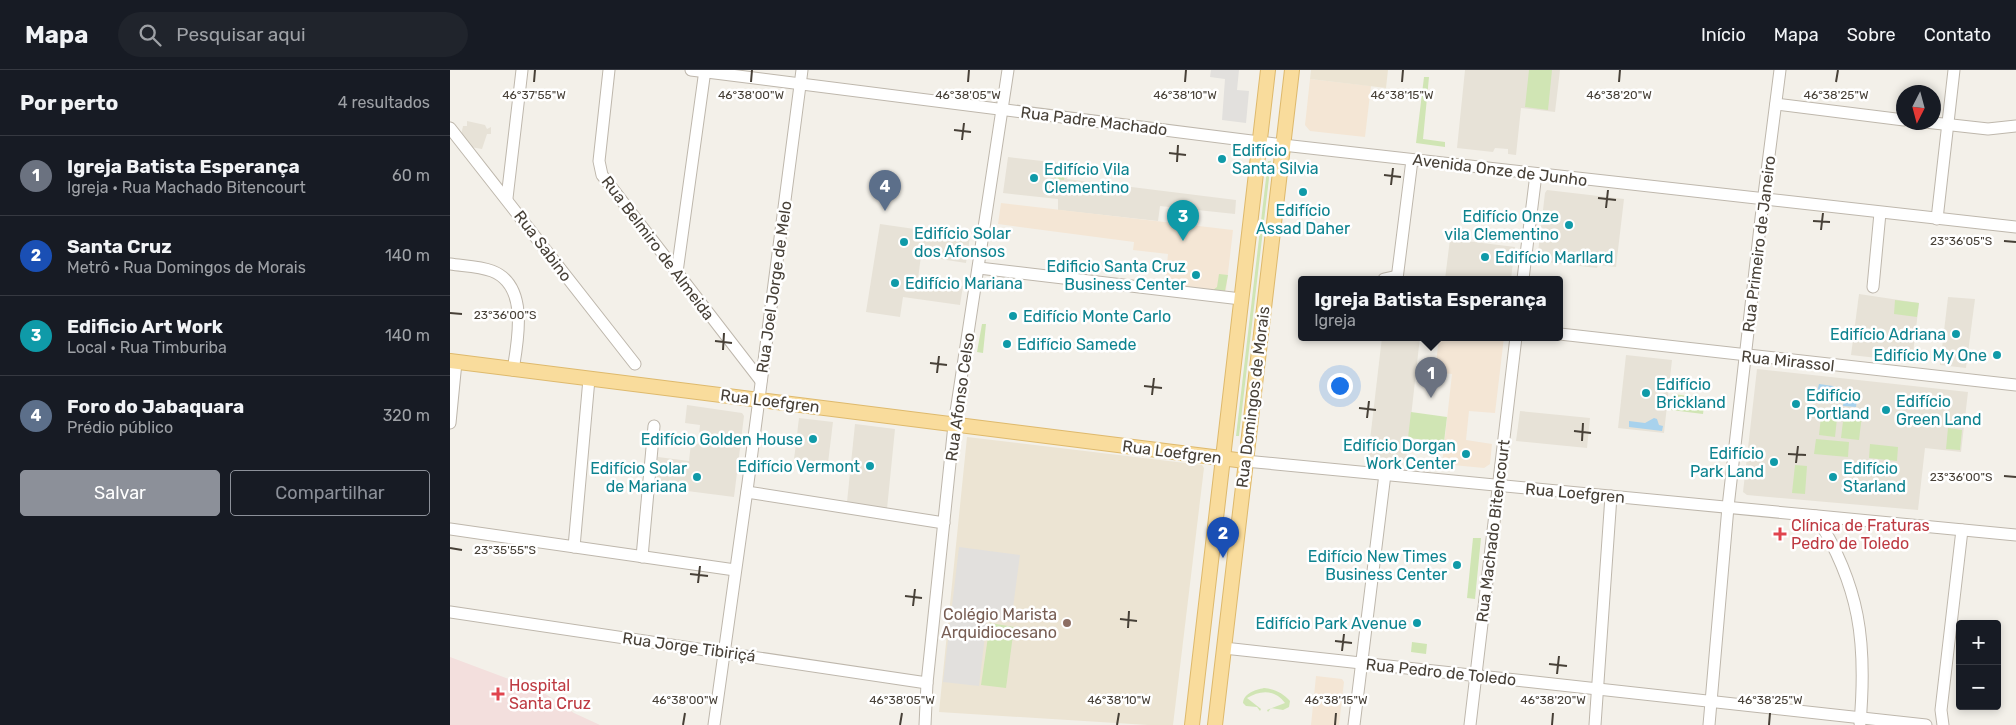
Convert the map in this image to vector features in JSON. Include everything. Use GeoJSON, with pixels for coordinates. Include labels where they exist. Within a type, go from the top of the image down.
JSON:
{"type":"FeatureCollection","features":[{"type":"Feature","properties":{"kind":"main road","name":"Rua Domingos de Morais"},"geometry":{"type":"LineString","coordinates":[[1192,725],[1268,70]]}},
{"type":"Feature","properties":{"kind":"main road","name":"Rua Domingos de Morais"},"geometry":{"type":"LineString","coordinates":[[1215,725],[1292,70]]}},
{"type":"Feature","properties":{"kind":"main road","name":"Rua Loefgren"},"geometry":{"type":"LineString","coordinates":[[453,361],[1245,461]]}},
{"type":"Feature","properties":{"kind":"street"},"geometry":{"type":"LineString","coordinates":[[507,198],[522,70]]}},
{"type":"Feature","properties":{"kind":"street","name":"Rua Belmiro de Almeida"},"geometry":{"type":"LineString","coordinates":[[609,70],[599,161],[600,170],[605,181],[761,381]]}},
{"type":"Feature","properties":{"kind":"street","name":"Rua Padre Machado"},"geometry":{"type":"LineString","coordinates":[[691,70],[1283,145]]}},
{"type":"Feature","properties":{"kind":"street","name":"Rua Joel Jorge de Melo"},"geometry":{"type":"LineString","coordinates":[[714,725],[747,492],[802,70]]}},
{"type":"Feature","properties":{"kind":"street","name":"Rua Afonso Celso"},"geometry":{"type":"LineString","coordinates":[[925,725],[927,683],[954,425],[1008,70]]}},
{"type":"Feature","properties":{"kind":"street","name":"Rua Primeiro de Janeiro"},"geometry":{"type":"LineString","coordinates":[[1709,725],[1728,507],[1747,356],[1763,200],[1780,70]]}},
{"type":"Feature","properties":{"kind":"street"},"geometry":{"type":"LineString","coordinates":[[1937,219],[1954,70]]}},
{"type":"Feature","properties":{"kind":"street"},"geometry":{"type":"LineString","coordinates":[[677,272],[705,71]]}},
{"type":"Feature","properties":{"kind":"street"},"geometry":{"type":"LineString","coordinates":[[1776,104],[1896,119]]}},
{"type":"Feature","properties":{"kind":"street"},"geometry":{"type":"LineString","coordinates":[[1941,124],[1988,129],[2016,126]]}},
{"type":"Feature","properties":{"kind":"street","name":"Rua Sabino"},"geometry":{"type":"LineString","coordinates":[[450,128],[636,364]]}},
{"type":"Feature","properties":{"kind":"street","name":"Avenida Onze de Junho"},"geometry":{"type":"LineString","coordinates":[[1283,145],[2016,228]]}},
{"type":"Feature","properties":{"kind":"street"},"geometry":{"type":"LineString","coordinates":[[1397,276],[1412,160]]}},
{"type":"Feature","properties":{"kind":"street"},"geometry":{"type":"LineString","coordinates":[[1523,276],[1536,174]]}},
{"type":"Feature","properties":{"kind":"street"},"geometry":{"type":"LineString","coordinates":[[1872,287],[1880,212]]}},
{"type":"Feature","properties":{"kind":"street"},"geometry":{"type":"LineString","coordinates":[[450,264],[493,271],[508,284],[518,309],[519,322],[513,370]]}},
{"type":"Feature","properties":{"kind":"street"},"geometry":{"type":"LineString","coordinates":[[979,268],[1241,299]]}},
{"type":"Feature","properties":{"kind":"street","name":"Rua Mirassol"},"geometry":{"type":"LineString","coordinates":[[1563,334],[2016,385]]}},
{"type":"Feature","properties":{"kind":"street","name":"Rua Machado Bitencourt"},"geometry":{"type":"LineString","coordinates":[[1470,725],[1500,485],[1516,341]]}},
{"type":"Feature","properties":{"kind":"street"},"geometry":{"type":"LineString","coordinates":[[450,423],[453,361]]}},
{"type":"Feature","properties":{"kind":"street"},"geometry":{"type":"LineString","coordinates":[[574,547],[594,379]]}},
{"type":"Feature","properties":{"kind":"street"},"geometry":{"type":"LineString","coordinates":[[642,557],[654,426]]}},
{"type":"Feature","properties":{"kind":"street","name":"Rua Loefgren"},"geometry":{"type":"LineString","coordinates":[[1245,461],[2016,535]]}},
{"type":"Feature","properties":{"kind":"street"},"geometry":{"type":"LineString","coordinates":[[1354,725],[1385,474]]}},
{"type":"Feature","properties":{"kind":"street"},"geometry":{"type":"LineString","coordinates":[[747,492],[944,523]]}},
{"type":"Feature","properties":{"kind":"street"},"geometry":{"type":"LineString","coordinates":[[1595,725],[1611,496]]}},
{"type":"Feature","properties":{"kind":"street"},"geometry":{"type":"LineString","coordinates":[[1816,516],[1840,561],[1857,611],[1862,661],[1860,721]]}},
{"type":"Feature","properties":{"kind":"street"},"geometry":{"type":"LineString","coordinates":[[450,529],[736,570]]}},
{"type":"Feature","properties":{"kind":"street"},"geometry":{"type":"LineString","coordinates":[[1944,725],[1941,710],[1962,530]]}},
{"type":"Feature","properties":{"kind":"street","name":"Rua Jorge Tibiriçá"},"geometry":{"type":"LineString","coordinates":[[450,612],[927,683]]}},
{"type":"Feature","properties":{"kind":"street","name":"Rua Pedro de Toledo"},"geometry":{"type":"LineString","coordinates":[[1224,648],[1598,689],[1860,721],[1926,725]]}},
{"type":"Feature","properties":{"kind":"shaded area"},"geometry":{"type":"Polygon","coordinates":[[[1211,70],[1239,70],[1237,90],[1249,91],[1246,123],[1222,120],[1225,79],[1210,77],[1211,70]]]}},
{"type":"Feature","properties":{"kind":"shaded area"},"geometry":{"type":"Polygon","coordinates":[[[1311,70],[1388,70],[1386,88],[1310,79],[1311,70]]]}},
{"type":"Feature","properties":{"kind":"shaded area"},"geometry":{"type":"Polygon","coordinates":[[[1465,70],[1560,70],[1555,112],[1521,108],[1516,155],[1508,154],[1508,149],[1495,148],[1493,152],[1457,148],[1465,70]]]}},
{"type":"Feature","properties":{"kind":"shaded area"},"geometry":{"type":"Polygon","coordinates":[[[1310,79],[1371,86],[1365,137],[1310,131],[1305,125],[1310,79]]]}},
{"type":"Feature","properties":{"kind":"shaded area"},"geometry":{"type":"Polygon","coordinates":[[[467,121],[485,125],[487,129],[491,127],[491,134],[487,134],[482,149],[459,145],[463,126],[467,126],[467,121]]]}},
{"type":"Feature","properties":{"kind":"shaded area"},"geometry":{"type":"Polygon","coordinates":[[[1008,157],[1068,164],[1067,179],[1236,200],[1235,214],[1160,206],[1158,221],[1058,210],[1058,199],[1003,193],[1008,157]]]}},
{"type":"Feature","properties":{"kind":"shaded area"},"geometry":{"type":"Polygon","coordinates":[[[1547,190],[1624,199],[1616,267],[1598,265],[1597,268],[1537,261],[1545,193],[1547,190]]]}},
{"type":"Feature","properties":{"kind":"shaded area"},"geometry":{"type":"Polygon","coordinates":[[[1001,203],[1233,230],[1226,290],[1165,284],[1168,254],[1133,250],[1134,242],[998,224],[1001,203]]]}},
{"type":"Feature","properties":{"kind":"shaded area"},"geometry":{"type":"Polygon","coordinates":[[[880,224],[970,237],[966,263],[921,256],[918,279],[963,286],[960,305],[903,297],[900,317],[866,312],[880,224]]]}},
{"type":"Feature","properties":{"kind":"shaded area"},"geometry":{"type":"Polygon","coordinates":[[[1450,239],[1515,247],[1511,276],[1445,276],[1450,239]]]}},
{"type":"Feature","properties":{"kind":"shaded area"},"geometry":{"type":"Polygon","coordinates":[[[1859,294],[1919,303],[1912,362],[1851,355],[1859,294]]]}},
{"type":"Feature","properties":{"kind":"shaded area"},"geometry":{"type":"Polygon","coordinates":[[[1948,297],[1975,299],[1966,368],[1940,365],[1948,297]]]}},
{"type":"Feature","properties":{"kind":"shaded area"},"geometry":{"type":"Polygon","coordinates":[[[1382,341],[1420,341],[1406,461],[1368,457],[1382,341]]]}},
{"type":"Feature","properties":{"kind":"shaded area"},"geometry":{"type":"Polygon","coordinates":[[[1439,341],[1504,341],[1495,413],[1469,411],[1466,440],[1492,444],[1490,464],[1484,468],[1442,464],[1452,374],[1435,372],[1439,341]]]}},
{"type":"Feature","properties":{"kind":"shaded area"},"geometry":{"type":"Polygon","coordinates":[[[1626,355],[1672,360],[1664,433],[1618,428],[1626,355]]]}},
{"type":"Feature","properties":{"kind":"shaded area"},"geometry":{"type":"Polygon","coordinates":[[[1757,369],[1968,392],[1961,452],[1925,448],[1918,510],[1747,495],[1743,492],[1757,369]]]}},
{"type":"Feature","properties":{"kind":"shaded area"},"geometry":{"type":"Polygon","coordinates":[[[687,405],[742,413],[744,416],[734,497],[656,487],[658,457],[689,461],[691,443],[698,444],[700,425],[685,423],[687,405]]]}},
{"type":"Feature","properties":{"kind":"shaded area"},"geometry":{"type":"Polygon","coordinates":[[[1520,411],[1590,418],[1587,448],[1516,441],[1520,411]]]}},
{"type":"Feature","properties":{"kind":"shaded area"},"geometry":{"type":"Polygon","coordinates":[[[799,418],[833,422],[828,463],[794,459],[799,418]]]}},
{"type":"Feature","properties":{"kind":"shaded area"},"geometry":{"type":"Polygon","coordinates":[[[855,424],[895,429],[887,509],[847,502],[855,424]]]}},
{"type":"Feature","properties":{"kind":"shaded area","name":"Colégio Marista Arquidiocesano"},"geometry":{"type":"Polygon","coordinates":[[[967,437],[1202,465],[1204,468],[1173,725],[939,712],[967,437]]]}},
{"type":"Feature","properties":{"kind":"shaded area"},"geometry":{"type":"Polygon","coordinates":[[[959,547],[1020,555],[1011,622],[987,619],[979,686],[943,682],[959,547]]]}},
{"type":"Feature","properties":{"kind":"shaded area","name":"Hospital Santa Cruz"},"geometry":{"type":"Polygon","coordinates":[[[450,657],[541,691],[574,713],[600,725],[450,725],[450,657]]]}},
{"type":"Feature","properties":{"kind":"shaded area"},"geometry":{"type":"Polygon","coordinates":[[[1316,676],[1342,679],[1344,682],[1339,725],[1311,725],[1316,676]]]}},
{"type":"Feature","properties":{"kind":"green space"},"geometry":{"type":"Polygon","coordinates":[[[1529,70],[1552,70],[1548,110],[1525,107],[1529,70]]]}},
{"type":"Feature","properties":{"kind":"green space"},"geometry":{"type":"Polygon","coordinates":[[[1424,77],[1429,77],[1423,139],[1445,142],[1445,147],[1416,143],[1424,77]]]}},
{"type":"Feature","properties":{"kind":"green space"},"geometry":{"type":"Polygon","coordinates":[[[1268,161],[1271,161],[1239,436],[1236,436],[1268,161]]]}},
{"type":"Feature","properties":{"kind":"green space"},"geometry":{"type":"Polygon","coordinates":[[[1057,164],[1066,165],[1064,180],[1055,179],[1057,164]]]}},
{"type":"Feature","properties":{"kind":"green space"},"geometry":{"type":"Polygon","coordinates":[[[1219,274],[1228,275],[1225,291],[1213,290],[1217,287],[1219,274]]]}},
{"type":"Feature","properties":{"kind":"green space"},"geometry":{"type":"Polygon","coordinates":[[[1895,300],[1919,303],[1917,317],[1894,314],[1895,300]]]}},
{"type":"Feature","properties":{"kind":"green space"},"geometry":{"type":"Polygon","coordinates":[[[982,324],[986,324],[983,353],[977,352],[982,324]]]}},
{"type":"Feature","properties":{"kind":"green space"},"geometry":{"type":"Polygon","coordinates":[[[1673,394],[1705,398],[1703,414],[1671,410],[1673,394]]]}},
{"type":"Feature","properties":{"kind":"green space"},"geometry":{"type":"Polygon","coordinates":[[[1822,408],[1838,409],[1835,437],[1819,435],[1822,408]]]}},
{"type":"Feature","properties":{"kind":"green space"},"geometry":{"type":"Polygon","coordinates":[[[1411,412],[1447,417],[1444,442],[1408,438],[1411,412]]]}},
{"type":"Feature","properties":{"kind":"green space"},"geometry":{"type":"Polygon","coordinates":[[[1844,413],[1862,415],[1859,440],[1841,438],[1844,413]]]}},
{"type":"Feature","properties":{"kind":"green space"},"geometry":{"type":"Polygon","coordinates":[[[1948,428],[1962,430],[1960,450],[1946,449],[1948,428]]]}},
{"type":"Feature","properties":{"kind":"green space"},"geometry":{"type":"Polygon","coordinates":[[[1816,439],[1849,442],[1848,457],[1814,454],[1816,439]]]}},
{"type":"Feature","properties":{"kind":"green space"},"geometry":{"type":"Polygon","coordinates":[[[1870,444],[1898,447],[1897,461],[1869,458],[1870,444]]]}},
{"type":"Feature","properties":{"kind":"green space"},"geometry":{"type":"Polygon","coordinates":[[[1795,465],[1807,466],[1805,494],[1792,493],[1795,465]]]}},
{"type":"Feature","properties":{"kind":"green space"},"geometry":{"type":"Polygon","coordinates":[[[1473,538],[1481,538],[1475,599],[1467,598],[1473,538]]]}},
{"type":"Feature","properties":{"kind":"green space"},"geometry":{"type":"Polygon","coordinates":[[[990,623],[1014,627],[1006,688],[981,685],[990,623]]]}},
{"type":"Feature","properties":{"kind":"green space"},"geometry":{"type":"Polygon","coordinates":[[[1412,642],[1427,644],[1426,654],[1411,652],[1412,642]]]}},
{"type":"Feature","properties":{"kind":"green space"},"geometry":{"type":"Polygon","coordinates":[[[1264,688],[1275,690],[1285,696],[1290,701],[1289,707],[1283,710],[1272,708],[1285,703],[1277,695],[1267,692],[1257,693],[1247,698],[1261,709],[1260,711],[1257,707],[1246,706],[1243,703],[1248,694],[1264,688]]]}},
{"type":"Feature","properties":{"kind":"water"},"geometry":{"type":"Polygon","coordinates":[[[1819,384],[1833,386],[1840,390],[1835,394],[1824,390],[1817,392],[1819,384]]]}},
{"type":"Feature","properties":{"kind":"water"},"geometry":{"type":"Polygon","coordinates":[[[1844,396],[1857,398],[1856,407],[1843,406],[1844,396]]]}},
{"type":"Feature","properties":{"kind":"water"},"geometry":{"type":"Polygon","coordinates":[[[1654,418],[1657,419],[1659,425],[1663,426],[1662,431],[1629,427],[1629,421],[1645,423],[1654,418]]]}},
{"type":"Feature","properties":{"kind":"place","name":"Edifício Santa Silvia"},"geometry":{"type":"Point","coordinates":[1222,159]}},
{"type":"Feature","properties":{"kind":"place","name":"Edifício Vila Clementino"},"geometry":{"type":"Point","coordinates":[1034,178]}},
{"type":"Feature","properties":{"kind":"place","name":"Edifício Assad Daher"},"geometry":{"type":"Point","coordinates":[1303,192]}},
{"type":"Feature","properties":{"kind":"place","name":"Foro do Jabaquara"},"geometry":{"type":"Point","coordinates":[885,211]}},
{"type":"Feature","properties":{"kind":"place","name":"Edifício Onze vila Clementino"},"geometry":{"type":"Point","coordinates":[1569,225]}},
{"type":"Feature","properties":{"kind":"place","name":"Edificio Art Work"},"geometry":{"type":"Point","coordinates":[1183,241]}},
{"type":"Feature","properties":{"kind":"place","name":"Edifício Solar dos Afonsos"},"geometry":{"type":"Point","coordinates":[904,242]}},
{"type":"Feature","properties":{"kind":"place","name":"Edifício Marllard"},"geometry":{"type":"Point","coordinates":[1485,257]}},
{"type":"Feature","properties":{"kind":"place","name":"Edificio Santa Cruz Business Center"},"geometry":{"type":"Point","coordinates":[1196,275]}},
{"type":"Feature","properties":{"kind":"place","name":"Edifício Mariana"},"geometry":{"type":"Point","coordinates":[895,283]}},
{"type":"Feature","properties":{"kind":"place","name":"Edifício Monte Carlo"},"geometry":{"type":"Point","coordinates":[1013,316]}},
{"type":"Feature","properties":{"kind":"place","name":"Edifício Adriana"},"geometry":{"type":"Point","coordinates":[1956,334]}},
{"type":"Feature","properties":{"kind":"place","name":"Edifício Samede"},"geometry":{"type":"Point","coordinates":[1007,344]}},
{"type":"Feature","properties":{"kind":"place","name":"Edifício My One"},"geometry":{"type":"Point","coordinates":[1997,355]}},
{"type":"Feature","properties":{"kind":"place","name":"Edifício Brickland"},"geometry":{"type":"Point","coordinates":[1646,393]}},
{"type":"Feature","properties":{"kind":"place","name":"Igreja Batista Esperança"},"geometry":{"type":"Point","coordinates":[1431,398]}},
{"type":"Feature","properties":{"kind":"place","name":"Edifício Portland"},"geometry":{"type":"Point","coordinates":[1796,404]}},
{"type":"Feature","properties":{"kind":"place","name":"Edifício Green Land"},"geometry":{"type":"Point","coordinates":[1886,410]}},
{"type":"Feature","properties":{"kind":"place","name":"Edifício Golden House"},"geometry":{"type":"Point","coordinates":[813,439]}},
{"type":"Feature","properties":{"kind":"place","name":"Edifício Dorgan Work Center"},"geometry":{"type":"Point","coordinates":[1466,454]}},
{"type":"Feature","properties":{"kind":"place","name":"Edifício Park Land"},"geometry":{"type":"Point","coordinates":[1774,462]}},
{"type":"Feature","properties":{"kind":"place","name":"Edifício Vermont"},"geometry":{"type":"Point","coordinates":[870,466]}},
{"type":"Feature","properties":{"kind":"place","name":"Edifício Solar de Mariana"},"geometry":{"type":"Point","coordinates":[697,477]}},
{"type":"Feature","properties":{"kind":"place","name":"Edifício Starland"},"geometry":{"type":"Point","coordinates":[1833,477]}},
{"type":"Feature","properties":{"kind":"place","name":"Clínica de Fraturas Pedro de Toledo"},"geometry":{"type":"Point","coordinates":[1780,534]}},
{"type":"Feature","properties":{"kind":"place","name":"Santa Cruz"},"geometry":{"type":"Point","coordinates":[1223,558]}},
{"type":"Feature","properties":{"kind":"place","name":"Edifício New Times Business Center"},"geometry":{"type":"Point","coordinates":[1457,565]}},
{"type":"Feature","properties":{"kind":"place","name":"Colégio Marista Arquidiocesano"},"geometry":{"type":"Point","coordinates":[1067,623]}},
{"type":"Feature","properties":{"kind":"place","name":"Edifício Park Avenue"},"geometry":{"type":"Point","coordinates":[1417,623]}},
{"type":"Feature","properties":{"kind":"place","name":"Hospital Santa Cruz"},"geometry":{"type":"Point","coordinates":[498,694]}}]}
